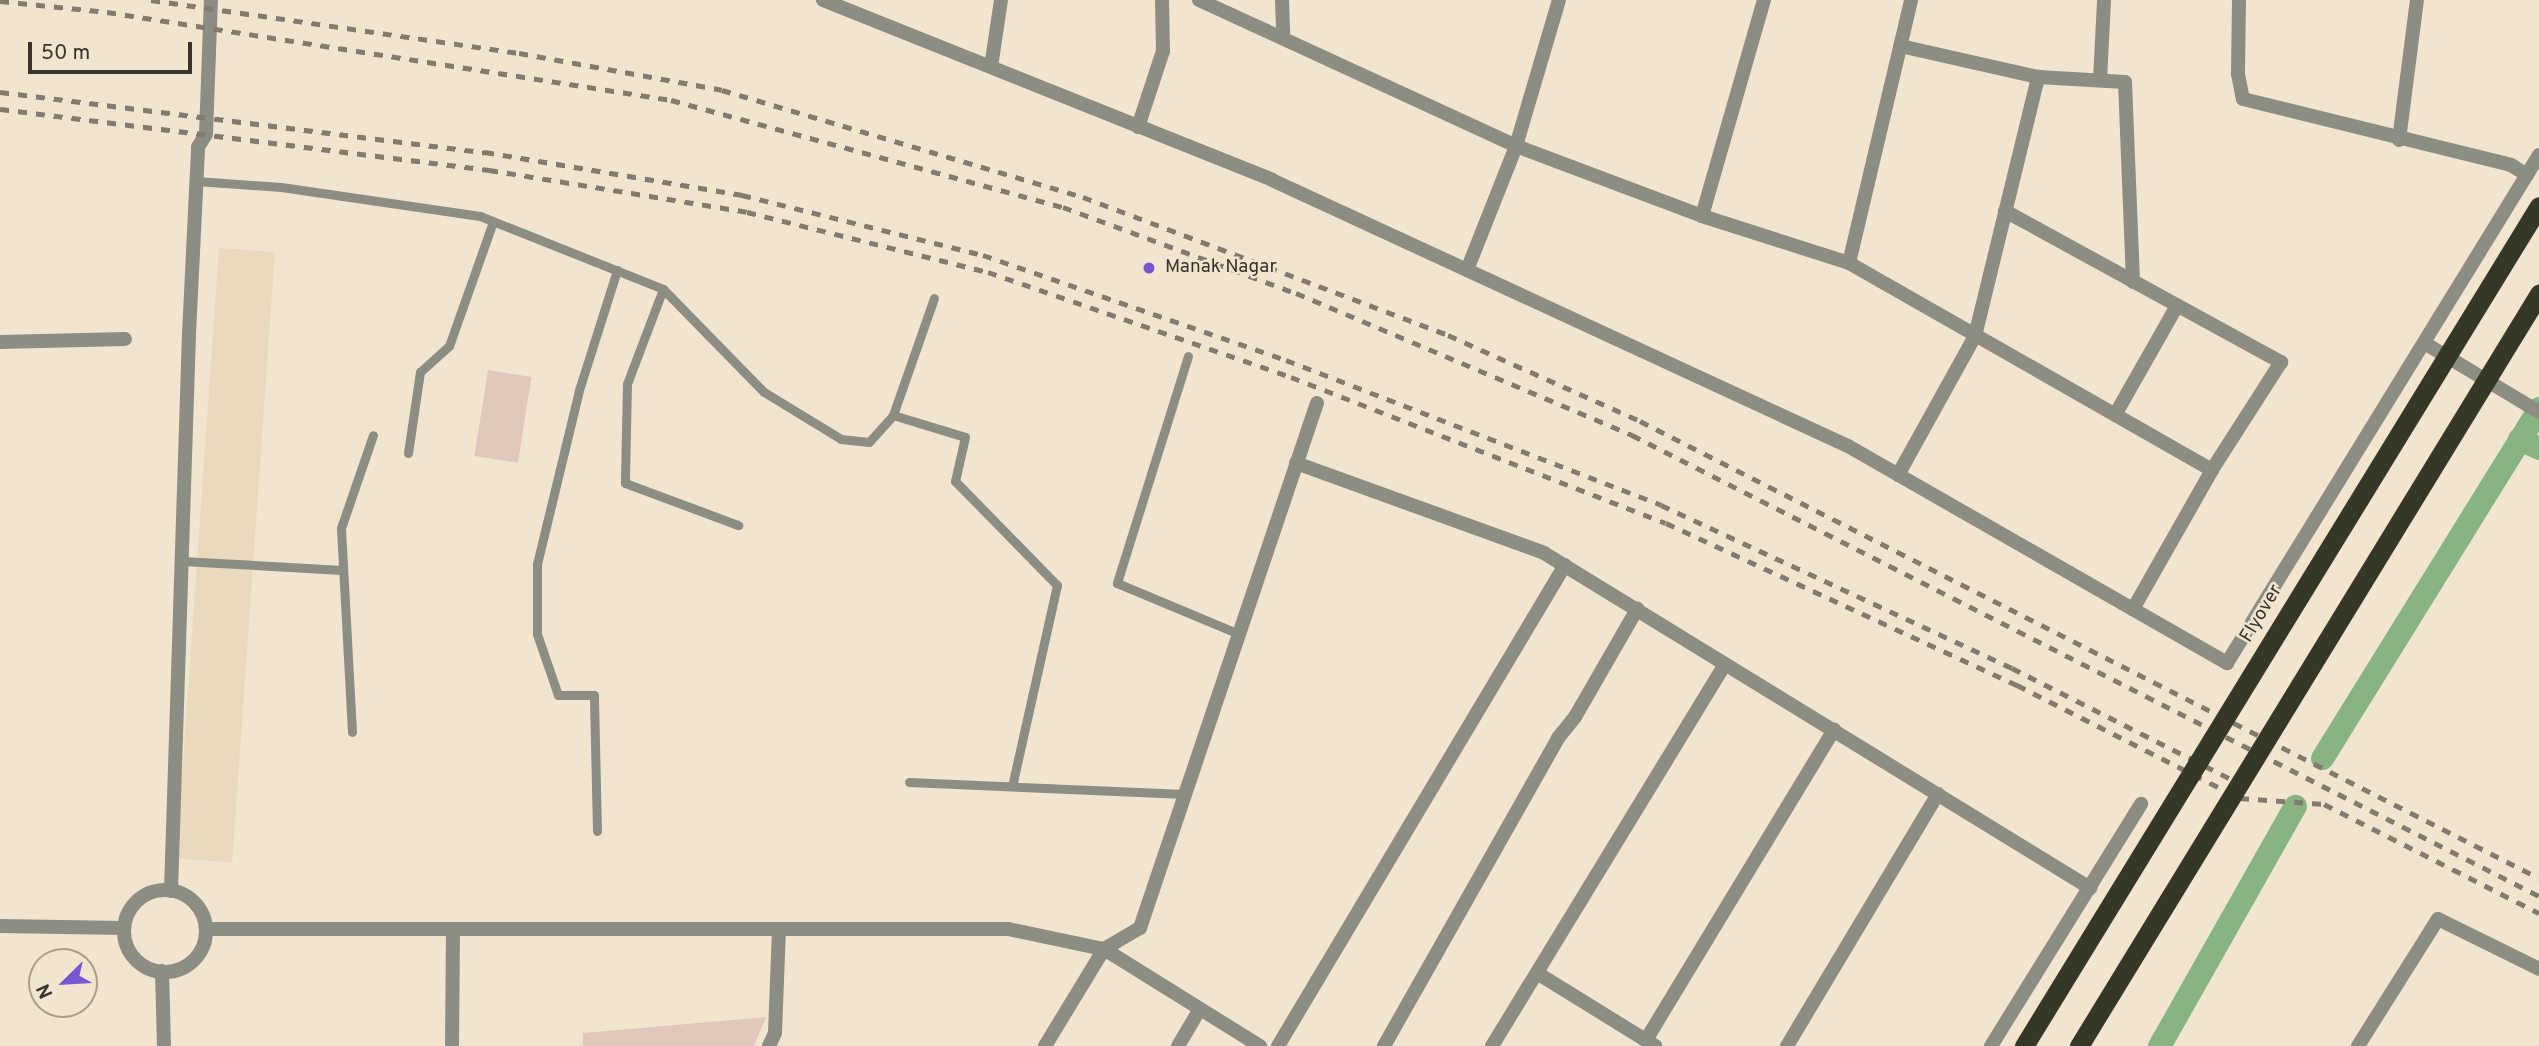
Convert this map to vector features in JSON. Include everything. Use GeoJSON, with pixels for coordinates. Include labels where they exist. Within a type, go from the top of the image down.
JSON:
{"type":"FeatureCollection","features":[{"type":"Feature","properties":{"kind":"highway","name":"Flyover"},"geometry":{"type":"LineString","coordinates":[[2024,1046],[2539,206]]}},
{"type":"Feature","properties":{"kind":"highway"},"geometry":{"type":"LineString","coordinates":[[2079,1046],[2539,294]]}},
{"type":"Feature","properties":{"kind":"street"},"geometry":{"type":"LineString","coordinates":[[171,891],[196,181],[198,147],[206,134],[211,0]]}},
{"type":"Feature","properties":{"kind":"street"},"geometry":{"type":"LineString","coordinates":[[823,0],[1272,180],[1848,446],[2227,663],[2426,344],[2539,155]]}},
{"type":"Feature","properties":{"kind":"street"},"geometry":{"type":"LineString","coordinates":[[991,67],[1001,0]]}},
{"type":"Feature","properties":{"kind":"street"},"geometry":{"type":"LineString","coordinates":[[1138,127],[1163,51],[1162,0]]}},
{"type":"Feature","properties":{"kind":"street"},"geometry":{"type":"LineString","coordinates":[[1199,0],[1283,36],[1516,146],[1702,216],[1849,263],[2212,470]]}},
{"type":"Feature","properties":{"kind":"street"},"geometry":{"type":"LineString","coordinates":[[1282,0],[1283,36]]}},
{"type":"Feature","properties":{"kind":"street"},"geometry":{"type":"LineString","coordinates":[[1467,270],[1516,146],[1559,0]]}},
{"type":"Feature","properties":{"kind":"street"},"geometry":{"type":"LineString","coordinates":[[1702,216],[1764,0]]}},
{"type":"Feature","properties":{"kind":"street"},"geometry":{"type":"LineString","coordinates":[[1849,263],[1911,0]]}},
{"type":"Feature","properties":{"kind":"street"},"geometry":{"type":"LineString","coordinates":[[2099,80],[2104,0]]}},
{"type":"Feature","properties":{"kind":"street"},"geometry":{"type":"LineString","coordinates":[[2232,0],[2239,0],[2238,74],[2243,99],[2399,140],[2511,165],[2527,175]]}},
{"type":"Feature","properties":{"kind":"street"},"geometry":{"type":"LineString","coordinates":[[2399,140],[2417,0]]}},
{"type":"Feature","properties":{"kind":"street"},"geometry":{"type":"LineString","coordinates":[[1900,46],[2038,78],[2125,82],[2133,282]]}},
{"type":"Feature","properties":{"kind":"street"},"geometry":{"type":"LineString","coordinates":[[1898,475],[1975,336],[2038,78]]}},
{"type":"Feature","properties":{"kind":"street"},"geometry":{"type":"LineString","coordinates":[[2005,211],[2281,362],[2212,470],[2133,609]]}},
{"type":"Feature","properties":{"kind":"street"},"geometry":{"type":"LineString","coordinates":[[2115,415],[2177,306]]}},
{"type":"Feature","properties":{"kind":"street"},"geometry":{"type":"LineString","coordinates":[[0,342],[125,339]]}},
{"type":"Feature","properties":{"kind":"street"},"geometry":{"type":"LineString","coordinates":[[2426,344],[2539,412]]}},
{"type":"Feature","properties":{"kind":"street"},"geometry":{"type":"LineString","coordinates":[[1045,1046],[1104,949],[1140,928],[1317,403]]}},
{"type":"Feature","properties":{"kind":"street"},"geometry":{"type":"LineString","coordinates":[[1296,463],[1545,552],[2090,888]]}},
{"type":"Feature","properties":{"kind":"street"},"geometry":{"type":"LineString","coordinates":[[1278,1046],[1565,565]]}},
{"type":"Feature","properties":{"kind":"street"},"geometry":{"type":"LineString","coordinates":[[1384,1046],[1558,738],[1575,717],[1637,609]]}},
{"type":"Feature","properties":{"kind":"street"},"geometry":{"type":"LineString","coordinates":[[1492,1046],[1725,664]]}},
{"type":"Feature","properties":{"kind":"street"},"geometry":{"type":"LineString","coordinates":[[1536,973],[1651,1043],[1834,730]]}},
{"type":"Feature","properties":{"kind":"street"},"geometry":{"type":"LineString","coordinates":[[1787,1046],[1938,794]]}},
{"type":"Feature","properties":{"kind":"street"},"geometry":{"type":"LineString","coordinates":[[1991,1046],[2141,804]]}},
{"type":"Feature","properties":{"kind":"street"},"geometry":{"type":"LineString","coordinates":[[171,891],[195,903],[206,929],[200,953],[184,968],[162,971],[147,969],[133,958],[124,928],[138,900],[150,893],[171,891]]}},
{"type":"Feature","properties":{"kind":"street"},"geometry":{"type":"LineString","coordinates":[[2358,1046],[2438,919],[2539,969]]}},
{"type":"Feature","properties":{"kind":"street"},"geometry":{"type":"LineString","coordinates":[[0,926],[124,928]]}},
{"type":"Feature","properties":{"kind":"street"},"geometry":{"type":"LineString","coordinates":[[206,929],[1008,929],[1104,949],[1260,1046]]}},
{"type":"Feature","properties":{"kind":"street"},"geometry":{"type":"LineString","coordinates":[[453,929],[453,1046]]}},
{"type":"Feature","properties":{"kind":"street"},"geometry":{"type":"LineString","coordinates":[[769,1046],[775,1033],[779,929]]}},
{"type":"Feature","properties":{"kind":"street"},"geometry":{"type":"LineString","coordinates":[[162,971],[163,1046]]}},
{"type":"Feature","properties":{"kind":"street"},"geometry":{"type":"LineString","coordinates":[[1178,1046],[1200,1009]]}},
{"type":"Feature","properties":{"kind":"lane"},"geometry":{"type":"LineString","coordinates":[[196,181],[281,187],[493,222],[617,270],[663,289],[764,392],[841,439],[869,442],[893,415],[934,298]]}},
{"type":"Feature","properties":{"kind":"lane"},"geometry":{"type":"LineString","coordinates":[[408,453],[420,372],[449,346],[493,222]]}},
{"type":"Feature","properties":{"kind":"lane"},"geometry":{"type":"LineString","coordinates":[[597,831],[594,695],[558,695],[537,634],[537,564],[579,390],[617,270]]}},
{"type":"Feature","properties":{"kind":"lane"},"geometry":{"type":"LineString","coordinates":[[663,289],[627,383],[625,482],[738,525]]}},
{"type":"Feature","properties":{"kind":"lane"},"geometry":{"type":"LineString","coordinates":[[1188,356],[1117,583],[1239,634]]}},
{"type":"Feature","properties":{"kind":"lane"},"geometry":{"type":"LineString","coordinates":[[893,415],[965,437],[955,481],[1058,585],[1012,786]]}},
{"type":"Feature","properties":{"kind":"lane"},"geometry":{"type":"LineString","coordinates":[[352,732],[341,528],[373,435]]}},
{"type":"Feature","properties":{"kind":"lane"},"geometry":{"type":"LineString","coordinates":[[182,561],[342,570]]}},
{"type":"Feature","properties":{"kind":"lane"},"geometry":{"type":"LineString","coordinates":[[909,782],[1185,794]]}},
{"type":"Feature","properties":{"kind":"shaded area"},"geometry":{"type":"Polygon","coordinates":[[[219,248],[275,252],[232,862],[176,859],[219,248]]]}},
{"type":"Feature","properties":{"kind":"building"},"geometry":{"type":"Polygon","coordinates":[[[488,370],[531,377],[518,463],[474,456],[488,370]]]}},
{"type":"Feature","properties":{"kind":"building"},"geometry":{"type":"Polygon","coordinates":[[[766,1017],[754,1046],[583,1046],[583,1033],[766,1017]]]}},
{"type":"Feature","properties":{"kind":"waterway"},"geometry":{"type":"LineString","coordinates":[[2322,758],[2539,408]]}},
{"type":"Feature","properties":{"kind":"waterway"},"geometry":{"type":"LineString","coordinates":[[2519,439],[2539,448]]}},
{"type":"Feature","properties":{"kind":"waterway"},"geometry":{"type":"LineString","coordinates":[[2159,1046],[2295,806]]}},
{"type":"Feature","properties":{"kind":"railway"},"geometry":{"type":"LineString","coordinates":[[151,0],[519,53],[722,90],[1083,197],[1448,335],[1640,421],[2539,878]]}},
{"type":"Feature","properties":{"kind":"railway"},"geometry":{"type":"LineString","coordinates":[[0,1],[107,12],[671,100],[1063,207],[1296,293],[1632,435],[2539,896]]}},
{"type":"Feature","properties":{"kind":"railway"},"geometry":{"type":"LineString","coordinates":[[0,92],[485,152],[742,195],[983,255],[1286,360],[1661,505],[2012,668],[2235,781]]}},
{"type":"Feature","properties":{"kind":"railway"},"geometry":{"type":"LineString","coordinates":[[0,109],[489,170],[747,212],[988,272],[1291,377],[1666,523],[2017,685],[2240,798],[2324,804],[2539,913]]}},
{"type":"Feature","properties":{"kind":"place","name":"Manak Nagar"},"geometry":{"type":"Point","coordinates":[1149,268]}}]}
